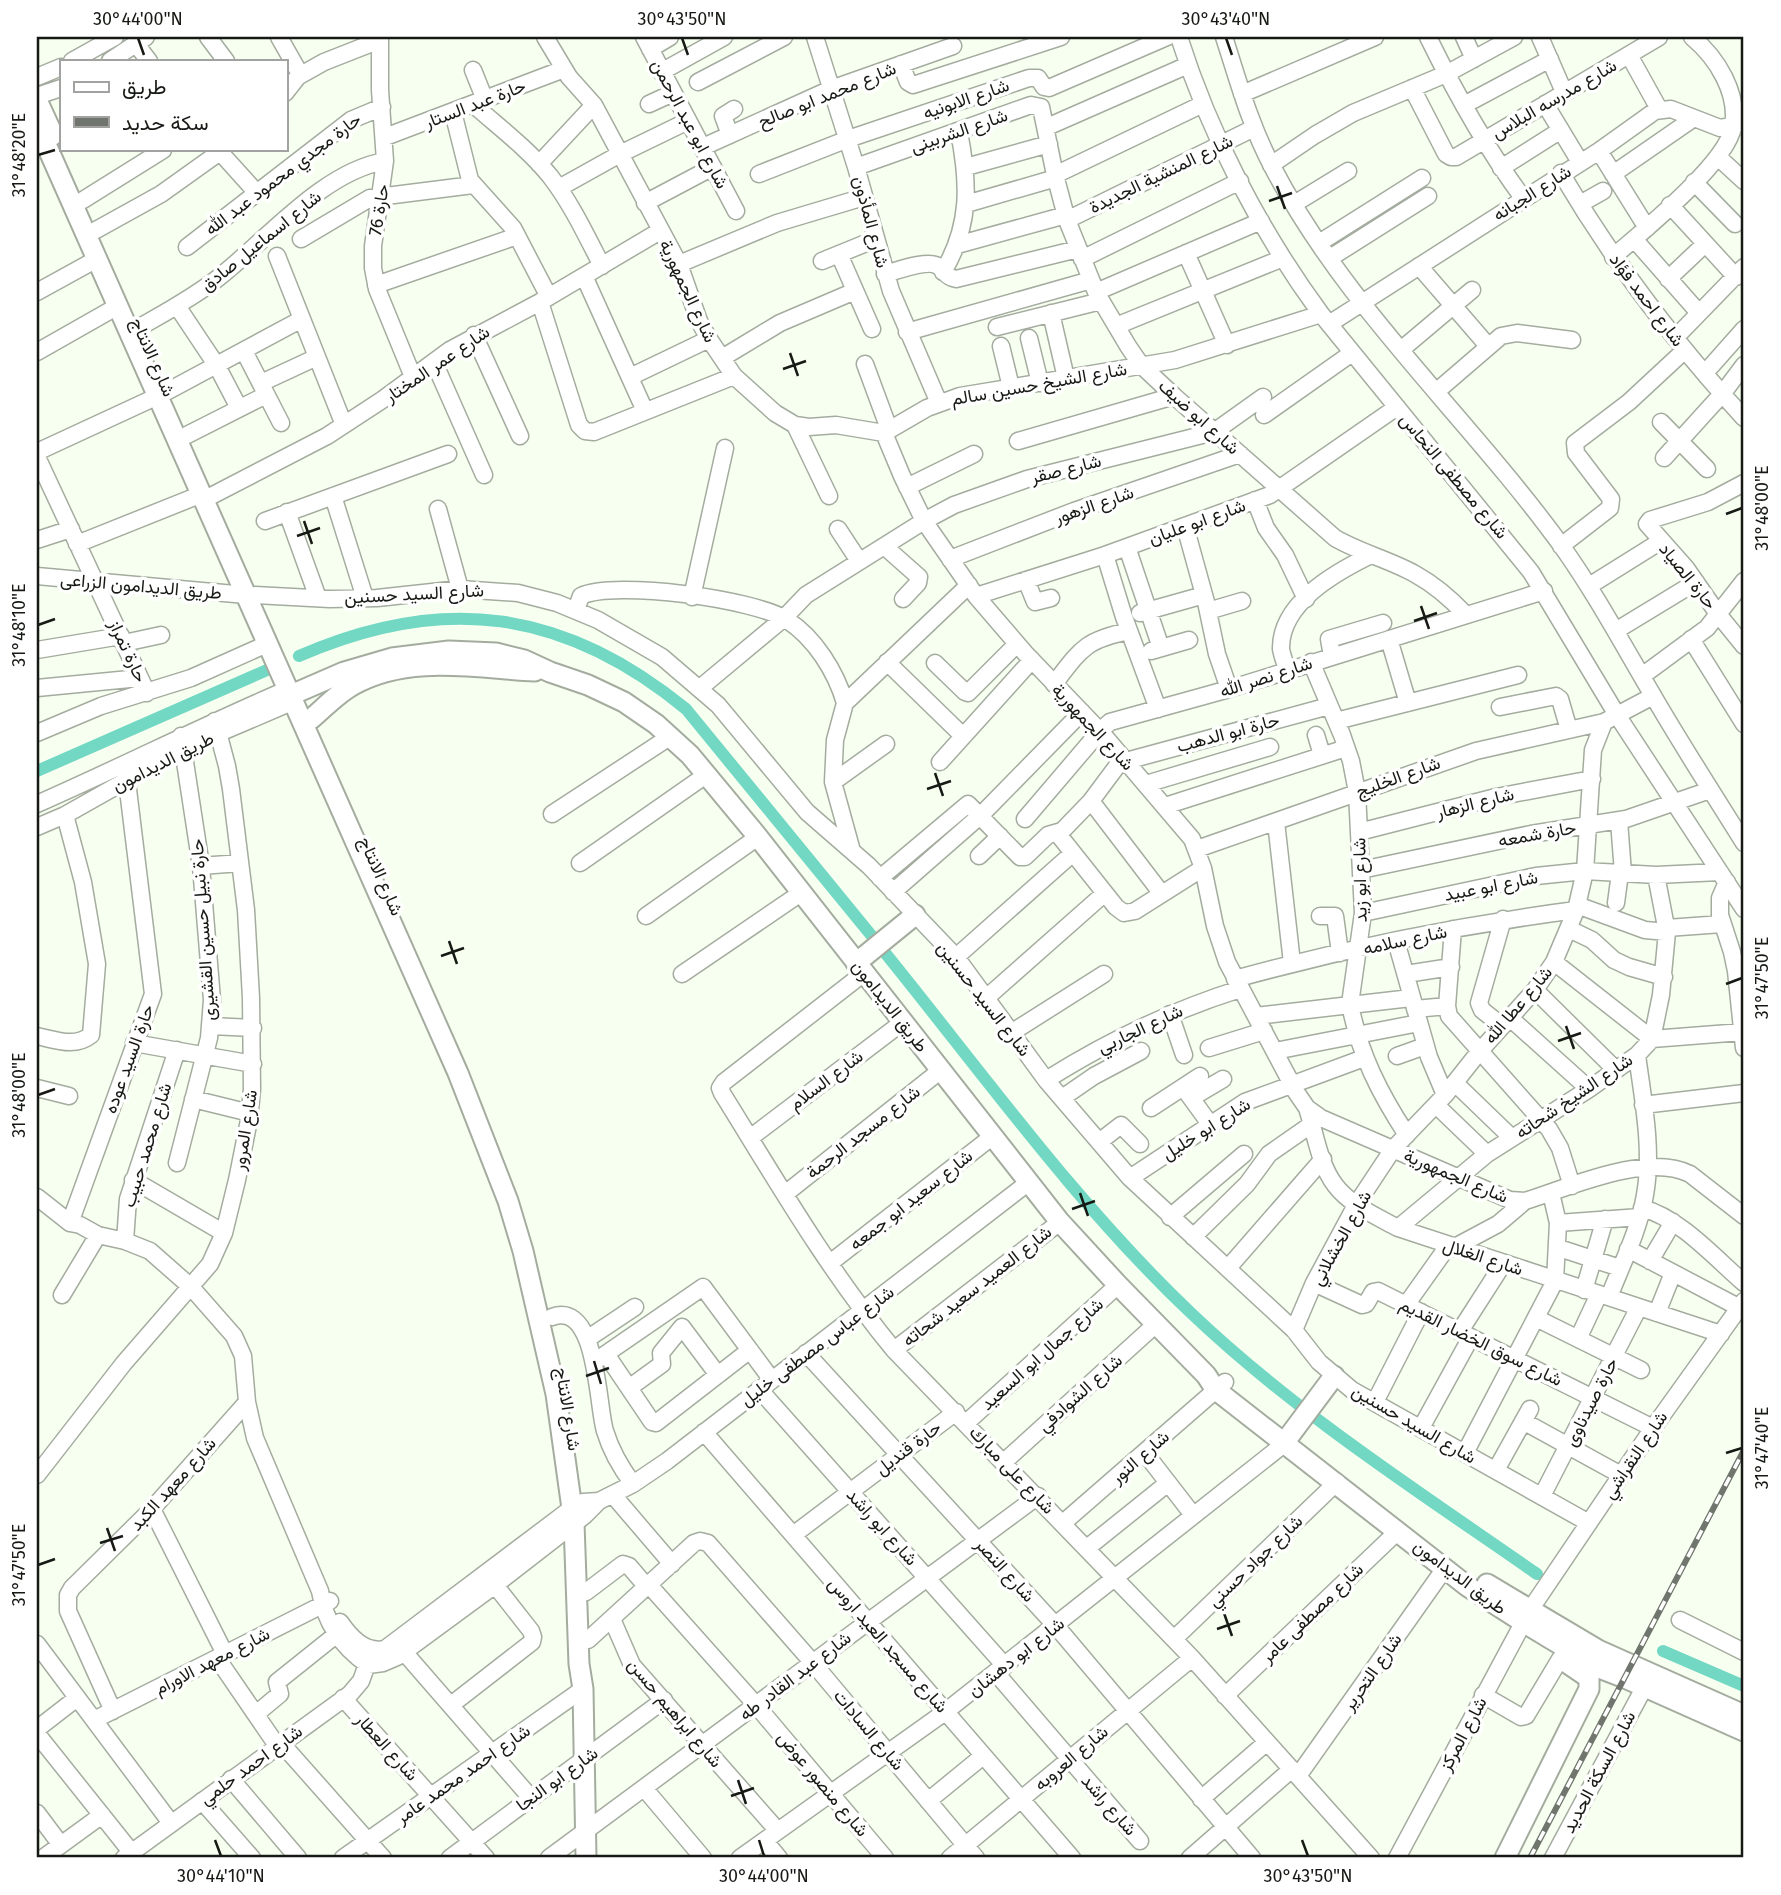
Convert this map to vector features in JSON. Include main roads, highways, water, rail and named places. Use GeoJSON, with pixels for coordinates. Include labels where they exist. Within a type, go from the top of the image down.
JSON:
{"type":"FeatureCollection","features":[{"type":"Feature","properties":{"kind":"main road","name":"شارع الانتاج"},"geometry":{"type":"LineString","coordinates":[[37,98],[60,150]]}},
{"type":"Feature","properties":{"kind":"main road","name":"شارع الانتاج"},"geometry":{"type":"LineString","coordinates":[[37,124],[118,306],[187,435],[207,495]]}},
{"type":"Feature","properties":{"kind":"main road","name":"شارع الانتاج"},"geometry":{"type":"LineString","coordinates":[[60,150],[140,327],[163,393],[292,695],[312,719],[463,1071],[508,1201],[523,1251],[556,1394],[588,1507],[579,1664],[583,1689],[586,1858]]}},
{"type":"Feature","properties":{"kind":"main road","name":"شارع الانتاج"},"geometry":{"type":"LineString","coordinates":[[250,595],[267,644],[510,1174],[533,1245],[552,1317],[588,1507],[588,1663],[583,1689]]}},
{"type":"Feature","properties":{"kind":"main road","name":"طريق الديدامون"},"geometry":{"type":"LineString","coordinates":[[312,719],[352,685],[418,660]]}},
{"type":"Feature","properties":{"kind":"main road","name":"طريق الديدامون"},"geometry":{"type":"LineString","coordinates":[[292,695],[368,664],[418,660],[551,672],[588,685],[640,713],[671,736],[758,837],[1060,1222],[1156,1324],[1216,1382],[1343,1473],[1470,1581],[1523,1621],[1599,1668],[1711,1708],[1744,1715]]}},
{"type":"Feature","properties":{"kind":"main road"},"geometry":{"type":"LineString","coordinates":[[860,968],[915,915]]}},
{"type":"Feature","properties":{"kind":"main road"},"geometry":{"type":"LineString","coordinates":[[1290,1435],[1334,1376]]}},
{"type":"Feature","properties":{"kind":"main road","name":"طريق الديدامون"},"geometry":{"type":"LineString","coordinates":[[1290,1435],[1336,1482],[1445,1568],[1470,1581]]}},
{"type":"Feature","properties":{"kind":"main road","name":"طريق الديدامون"},"geometry":{"type":"LineString","coordinates":[[1523,1621],[1598,1650],[1711,1708],[1744,1731]]}},
{"type":"Feature","properties":{"kind":"main road"},"geometry":{"type":"LineString","coordinates":[[1505,1858],[1590,1685],[1586,1675],[1560,1659],[1523,1621]]}},
{"type":"Feature","properties":{"kind":"waterway"},"geometry":{"type":"LineString","coordinates":[[299,656],[352,636],[403,624],[453,619],[501,621],[548,632],[594,650],[640,675],[686,709],[871,935]]}},
{"type":"Feature","properties":{"kind":"waterway"},"geometry":{"type":"LineString","coordinates":[[37,771],[267,670]]}},
{"type":"Feature","properties":{"kind":"waterway"},"geometry":{"type":"LineString","coordinates":[[886,954],[1070,1184],[1149,1272],[1191,1313],[1231,1350],[1315,1418],[1537,1574]]}},
{"type":"Feature","properties":{"kind":"waterway"},"geometry":{"type":"LineString","coordinates":[[1663,1651],[1744,1686]]}},
{"type":"Feature","properties":{"kind":"railway"},"geometry":{"type":"LineString","coordinates":[[1530,1858],[1744,1450]]}}]}
